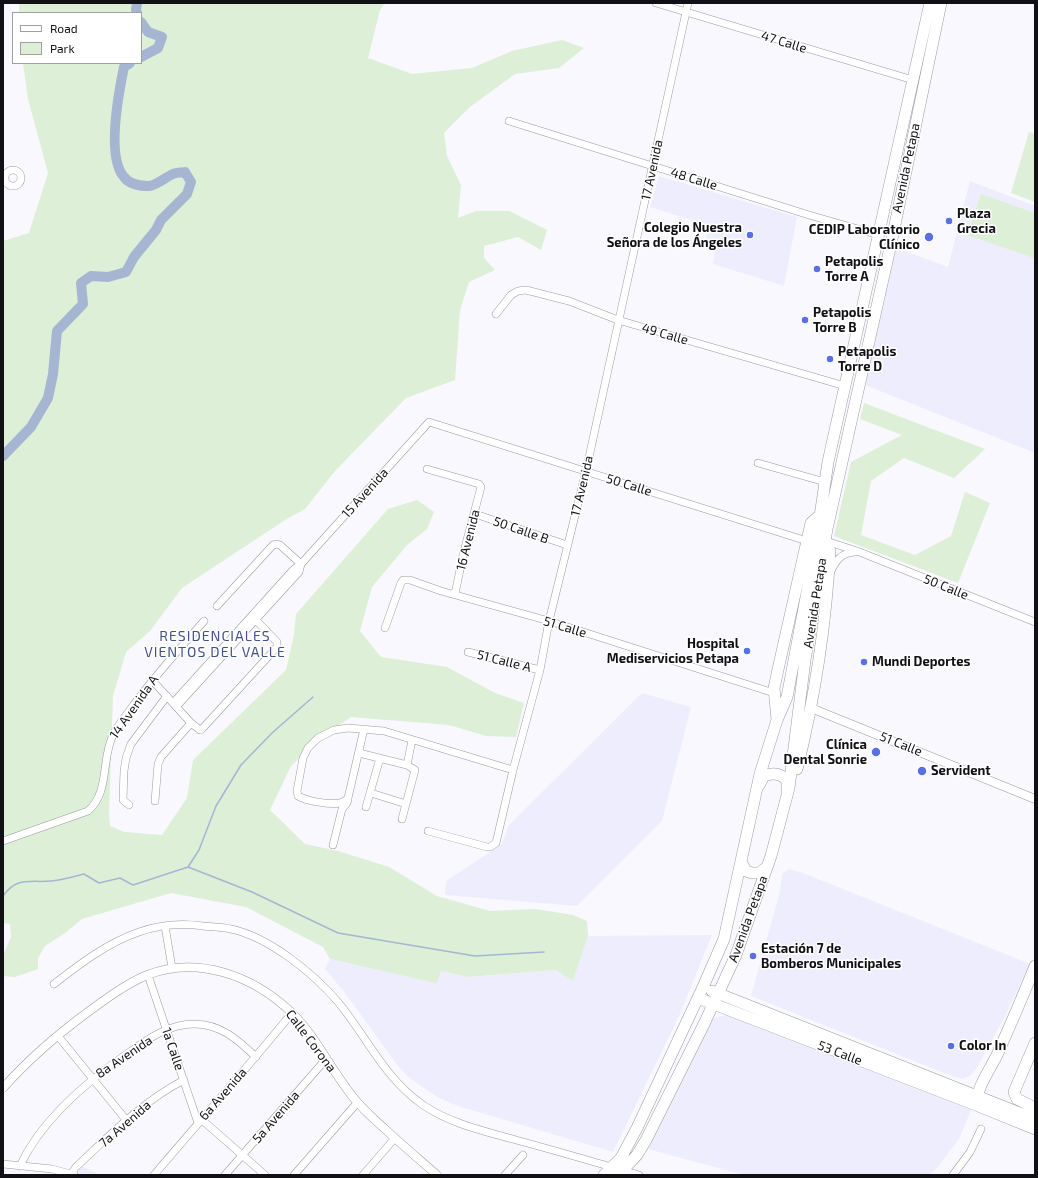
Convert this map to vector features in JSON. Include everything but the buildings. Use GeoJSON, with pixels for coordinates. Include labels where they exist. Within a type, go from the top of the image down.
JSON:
{"type":"FeatureCollection","features":[{"type":"Feature","properties":{"kind":"main road","name":"Avenida Petapa"},"geometry":{"type":"LineString","coordinates":[[615,1172],[698,998],[722,945],[728,926],[755,795],[777,720],[788,692],[815,550],[825,482],[930,3]]}},
{"type":"Feature","properties":{"kind":"main road","name":"Avenida Petapa"},"geometry":{"type":"LineString","coordinates":[[615,1172],[637,1155],[646,1140],[716,999],[736,955],[767,867],[786,802],[805,660],[827,529],[892,239],[941,3]]}},
{"type":"Feature","properties":{"kind":"main road"},"geometry":{"type":"LineString","coordinates":[[879,235],[892,239]]}},
{"type":"Feature","properties":{"kind":"main road"},"geometry":{"type":"LineString","coordinates":[[777,720],[774,693],[779,665],[811,523],[820,515]]}},
{"type":"Feature","properties":{"kind":"main road"},"geometry":{"type":"LineString","coordinates":[[786,692],[782,684],[787,655],[810,549],[820,515]]}},
{"type":"Feature","properties":{"kind":"main road"},"geometry":{"type":"LineString","coordinates":[[803,695],[809,688],[829,542],[829,534],[827,529]]}},
{"type":"Feature","properties":{"kind":"main road"},"geometry":{"type":"LineString","coordinates":[[789,788],[794,780],[804,741],[819,661],[828,579],[829,542]]}},
{"type":"Feature","properties":{"kind":"main road"},"geometry":{"type":"LineString","coordinates":[[755,795],[764,776],[776,774],[783,776],[787,780],[786,802]]}},
{"type":"Feature","properties":{"kind":"main road"},"geometry":{"type":"LineString","coordinates":[[741,862],[746,871],[752,873],[759,874],[767,867]]}},
{"type":"Feature","properties":{"kind":"main road"},"geometry":{"type":"LineString","coordinates":[[1035,966],[1005,1036],[984,1078],[980,1102],[995,1108],[1035,1129]]}},
{"type":"Feature","properties":{"kind":"main road","name":"53 Calle"},"geometry":{"type":"LineString","coordinates":[[703,987],[716,999],[980,1102]]}},
{"type":"Feature","properties":{"kind":"main road","name":"53 Calle"},"geometry":{"type":"LineString","coordinates":[[698,998],[716,999],[945,1084],[980,1102]]}},
{"type":"Feature","properties":{"kind":"main road"},"geometry":{"type":"LineString","coordinates":[[1035,1043],[1014,1092],[1017,1099],[1035,1108]]}},
{"type":"Feature","properties":{"kind":"main road"},"geometry":{"type":"LineString","coordinates":[[945,1084],[971,1087],[984,1078]]}},
{"type":"Feature","properties":{"kind":"main road"},"geometry":{"type":"LineString","coordinates":[[995,1108],[1035,1119]]}},
{"type":"Feature","properties":{"kind":"street","name":"47 Calle"},"geometry":{"type":"LineString","coordinates":[[656,3],[913,80]]}},
{"type":"Feature","properties":{"kind":"street","name":"17 Avenida"},"geometry":{"type":"LineString","coordinates":[[428,831],[487,847],[494,845],[496,842],[513,770],[540,670],[549,621],[586,471],[688,3]]}},
{"type":"Feature","properties":{"kind":"street","name":"48 Calle"},"geometry":{"type":"LineString","coordinates":[[509,121],[809,215],[879,235]]}},
{"type":"Feature","properties":{"kind":"street"},"geometry":{"type":"LineString","coordinates":[[3,169],[11,169]]}},
{"type":"Feature","properties":{"kind":"street","name":"49 Calle"},"geometry":{"type":"LineString","coordinates":[[496,314],[511,295],[518,291],[526,290],[569,301],[618,320],[845,386]]}},
{"type":"Feature","properties":{"kind":"street","name":"50 Calle"},"geometry":{"type":"LineString","coordinates":[[428,422],[807,541]]}},
{"type":"Feature","properties":{"kind":"street","name":"15 Avenida"},"geometry":{"type":"LineString","coordinates":[[174,705],[235,638],[299,572],[301,564],[428,422]]}},
{"type":"Feature","properties":{"kind":"street"},"geometry":{"type":"LineString","coordinates":[[758,463],[825,482]]}},
{"type":"Feature","properties":{"kind":"street","name":"16 Avenida"},"geometry":{"type":"LineString","coordinates":[[427,469],[481,485],[482,488],[463,555],[455,594]]}},
{"type":"Feature","properties":{"kind":"street","name":"50 Calle B"},"geometry":{"type":"LineString","coordinates":[[475,514],[567,545]]}},
{"type":"Feature","properties":{"kind":"street","name":"50 Calle"},"geometry":{"type":"LineString","coordinates":[[829,542],[857,551],[1035,622]]}},
{"type":"Feature","properties":{"kind":"street"},"geometry":{"type":"LineString","coordinates":[[216,606],[273,546],[277,544],[280,544],[301,564]]}},
{"type":"Feature","properties":{"kind":"street"},"geometry":{"type":"LineString","coordinates":[[828,579],[841,556],[846,552],[857,551]]}},
{"type":"Feature","properties":{"kind":"street","name":"51 Calle"},"geometry":{"type":"LineString","coordinates":[[385,628],[403,580],[410,580],[549,621],[774,693]]}},
{"type":"Feature","properties":{"kind":"street"},"geometry":{"type":"LineString","coordinates":[[152,680],[190,723],[200,730],[202,729],[277,647],[276,642],[254,618]]}},
{"type":"Feature","properties":{"kind":"street","name":"14 Avenida A"},"geometry":{"type":"LineString","coordinates":[[3,841],[88,811],[94,806],[101,793],[108,746],[113,733],[152,680],[204,621]]}},
{"type":"Feature","properties":{"kind":"street","name":"51 Calle A"},"geometry":{"type":"LineString","coordinates":[[468,652],[540,670]]}},
{"type":"Feature","properties":{"kind":"street"},"geometry":{"type":"LineString","coordinates":[[129,805],[123,800],[126,758],[131,744],[167,696]]}},
{"type":"Feature","properties":{"kind":"street","name":"51 Calle"},"geometry":{"type":"LineString","coordinates":[[811,708],[1035,799]]}},
{"type":"Feature","properties":{"kind":"street"},"geometry":{"type":"LineString","coordinates":[[154,801],[158,764],[161,757],[190,723]]}},
{"type":"Feature","properties":{"kind":"street"},"geometry":{"type":"LineString","coordinates":[[348,798],[341,803],[335,804],[308,800],[299,797],[297,794],[303,758],[308,748],[318,738],[334,730],[348,728],[384,731],[513,770]]}},
{"type":"Feature","properties":{"kind":"street"},"geometry":{"type":"LineString","coordinates":[[333,845],[342,809],[347,803],[364,729]]}},
{"type":"Feature","properties":{"kind":"street"},"geometry":{"type":"LineString","coordinates":[[407,765],[412,740]]}},
{"type":"Feature","properties":{"kind":"street"},"geometry":{"type":"LineString","coordinates":[[359,753],[407,765],[415,770],[402,819]]}},
{"type":"Feature","properties":{"kind":"street"},"geometry":{"type":"LineString","coordinates":[[366,807],[380,758]]}},
{"type":"Feature","properties":{"kind":"street"},"geometry":{"type":"LineString","coordinates":[[370,793],[406,804]]}},
{"type":"Feature","properties":{"kind":"street"},"geometry":{"type":"LineString","coordinates":[[54,984],[82,962],[108,946],[138,932],[165,926],[189,924],[232,929],[256,938],[279,950],[300,965],[338,1002],[386,1070],[404,1089],[424,1106],[458,1124],[615,1172],[639,1175]]}},
{"type":"Feature","properties":{"kind":"street"},"geometry":{"type":"LineString","coordinates":[[165,926],[172,968]]}},
{"type":"Feature","properties":{"kind":"street","name":"Calle Corona"},"geometry":{"type":"LineString","coordinates":[[3,1088],[18,1072],[58,1036],[111,995],[148,975],[172,968],[183,967],[211,969],[239,977],[264,990],[277,999],[306,1029],[357,1103],[435,1174]]}},
{"type":"Feature","properties":{"kind":"street","name":"1a Calle"},"geometry":{"type":"LineString","coordinates":[[148,975],[166,1030],[200,1121]]}},
{"type":"Feature","properties":{"kind":"street","name":"6a Avenida"},"geometry":{"type":"LineString","coordinates":[[154,1175],[292,1013]]}},
{"type":"Feature","properties":{"kind":"street","name":"8a Avenida"},"geometry":{"type":"LineString","coordinates":[[20,1166],[33,1143],[53,1118],[93,1078],[142,1044],[166,1030],[180,1025],[193,1024],[217,1028],[238,1040],[256,1057]]}},
{"type":"Feature","properties":{"kind":"street"},"geometry":{"type":"LineString","coordinates":[[58,1036],[127,1121]]}},
{"type":"Feature","properties":{"kind":"street","name":"5a Avenida"},"geometry":{"type":"LineString","coordinates":[[225,1175],[326,1059]]}},
{"type":"Feature","properties":{"kind":"street","name":"7a Avenida"},"geometry":{"type":"LineString","coordinates":[[72,1174],[76,1167],[127,1121],[153,1100],[184,1080]]}},
{"type":"Feature","properties":{"kind":"street"},"geometry":{"type":"LineString","coordinates":[[294,1175],[357,1103]]}},
{"type":"Feature","properties":{"kind":"street"},"geometry":{"type":"LineString","coordinates":[[200,1121],[265,1175]]}},
{"type":"Feature","properties":{"kind":"street"},"geometry":{"type":"LineString","coordinates":[[953,1175],[970,1152],[981,1129]]}},
{"type":"Feature","properties":{"kind":"street"},"geometry":{"type":"LineString","coordinates":[[363,1175],[395,1138]]}},
{"type":"Feature","properties":{"kind":"street"},"geometry":{"type":"LineString","coordinates":[[505,1175],[523,1155]]}},
{"type":"Feature","properties":{"kind":"street"},"geometry":{"type":"LineString","coordinates":[[3,1164],[52,1169],[72,1174]]}},
{"type":"Feature","properties":{"kind":"shaded area","name":"Colegio Nuestra Señora de los Ángeles"},"geometry":{"type":"Polygon","coordinates":[[[659,176],[797,217],[784,286],[713,264],[716,243],[705,241],[708,229],[701,223],[650,207],[659,176]]]}},
{"type":"Feature","properties":{"kind":"shaded area"},"geometry":{"type":"Polygon","coordinates":[[[970,181],[1035,206],[1035,453],[865,385],[896,248],[948,267],[970,181]]]}},
{"type":"Feature","properties":{"kind":"shaded area"},"geometry":{"type":"Polygon","coordinates":[[[642,693],[691,707],[662,821],[577,906],[445,895],[446,881],[502,844],[509,825],[642,693]]]}},
{"type":"Feature","properties":{"kind":"shaded area"},"geometry":{"type":"Polygon","coordinates":[[[789,869],[803,873],[1030,964],[1004,1018],[976,1069],[970,1076],[963,1079],[954,1077],[751,996],[780,892],[782,875],[789,869]]]}},
{"type":"Feature","properties":{"kind":"shaded area"},"geometry":{"type":"Polygon","coordinates":[[[712,935],[679,1016],[613,1152],[458,1106],[441,1099],[425,1089],[410,1078],[398,1066],[345,993],[325,969],[330,959],[436,983],[441,971],[468,977],[555,970],[573,981],[588,936],[712,935]]]}},
{"type":"Feature","properties":{"kind":"shaded area"},"geometry":{"type":"Polygon","coordinates":[[[727,1015],[971,1110],[959,1139],[937,1168],[929,1175],[744,1175],[648,1149],[712,1018],[727,1015]]]}},
{"type":"Feature","properties":{"kind":"shaded area"},"geometry":{"type":"Polygon","coordinates":[[[82,1166],[96,1173],[99,1175],[76,1175],[82,1166]]]}},
{"type":"Feature","properties":{"kind":"green space"},"geometry":{"type":"Polygon","coordinates":[[[19,3],[385,3],[380,10],[368,58],[412,74],[472,68],[512,51],[562,40],[584,48],[559,68],[515,74],[470,107],[444,133],[447,156],[461,185],[458,218],[476,211],[509,211],[547,230],[541,250],[518,237],[484,246],[484,258],[495,270],[469,282],[460,310],[455,380],[406,398],[335,471],[305,509],[285,520],[182,588],[150,631],[126,652],[113,696],[109,812],[110,826],[124,832],[162,835],[187,798],[193,760],[286,670],[294,635],[296,614],[388,509],[417,500],[434,512],[427,529],[407,545],[372,587],[360,631],[381,657],[447,667],[495,693],[524,703],[516,737],[486,736],[449,725],[351,717],[323,736],[291,766],[270,810],[305,844],[338,851],[389,867],[437,896],[490,911],[535,909],[573,915],[587,921],[588,936],[573,981],[555,970],[468,977],[441,971],[437,983],[435,983],[330,959],[323,947],[246,907],[171,893],[82,919],[65,933],[45,946],[38,958],[38,969],[15,977],[3,976],[3,956],[11,937],[10,924],[3,923],[3,241],[29,233],[48,173],[28,99],[23,64],[142,64],[142,12],[19,12],[19,3]]]}},
{"type":"Feature","properties":{"kind":"green space"},"geometry":{"type":"Polygon","coordinates":[[[1029,132],[1035,134],[1035,202],[1011,193],[1029,132]]]}},
{"type":"Feature","properties":{"kind":"green space"},"geometry":{"type":"Polygon","coordinates":[[[981,194],[1035,213],[1034,258],[967,235],[981,194]]]}},
{"type":"Feature","properties":{"kind":"green space"},"geometry":{"type":"Polygon","coordinates":[[[864,403],[985,449],[954,478],[904,458],[871,481],[861,535],[915,555],[951,536],[965,492],[990,503],[958,583],[834,536],[851,462],[902,435],[860,419],[864,403]]]}},
{"type":"Feature","properties":{"kind":"waterway"},"geometry":{"type":"LineString","coordinates":[[137,3],[137,12]]}},
{"type":"Feature","properties":{"kind":"waterway"},"geometry":{"type":"LineString","coordinates":[[142,23],[148,32],[162,37],[158,48],[142,56]]}},
{"type":"Feature","properties":{"kind":"waterway"},"geometry":{"type":"LineString","coordinates":[[3,456],[31,427],[48,398],[53,374],[57,331],[83,304],[81,283],[91,276],[108,277],[126,272],[134,257],[156,230],[161,220],[187,194],[191,182],[185,172],[174,173],[158,183],[149,186],[138,185],[126,179],[119,168],[116,155],[115,124],[124,67],[128,64]]}},
{"type":"Feature","properties":{"kind":"waterway"},"geometry":{"type":"LineString","coordinates":[[188,867],[199,850],[216,806],[241,765],[272,733],[313,697]]}},
{"type":"Feature","properties":{"kind":"waterway"},"geometry":{"type":"LineString","coordinates":[[3,896],[13,886],[24,882],[55,881],[84,874],[99,883],[120,878],[133,885],[188,867],[252,892],[338,933],[475,956],[544,952]]}},
{"type":"Feature","properties":{"kind":"place","name":"Plaza Grecia"},"geometry":{"type":"Point","coordinates":[949,221]}},
{"type":"Feature","properties":{"kind":"place","name":"Colegio Nuestra Señora de los Ángeles"},"geometry":{"type":"Point","coordinates":[750,235]}},
{"type":"Feature","properties":{"kind":"place","name":"CEDIP Laboratorio Clínico"},"geometry":{"type":"Point","coordinates":[929,237]}},
{"type":"Feature","properties":{"kind":"place","name":"Petapolis Torre A"},"geometry":{"type":"Point","coordinates":[817,269]}},
{"type":"Feature","properties":{"kind":"place","name":"Petapolis Torre B"},"geometry":{"type":"Point","coordinates":[805,320]}},
{"type":"Feature","properties":{"kind":"place","name":"Petapolis Torre D"},"geometry":{"type":"Point","coordinates":[830,359]}},
{"type":"Feature","properties":{"kind":"place","name":"Hospital Mediservicios Petapa"},"geometry":{"type":"Point","coordinates":[747,651]}},
{"type":"Feature","properties":{"kind":"place","name":"Mundi Deportes"},"geometry":{"type":"Point","coordinates":[864,662]}},
{"type":"Feature","properties":{"kind":"place","name":"Clínica Dental Sonrie"},"geometry":{"type":"Point","coordinates":[876,752]}},
{"type":"Feature","properties":{"kind":"place","name":"Servident"},"geometry":{"type":"Point","coordinates":[922,771]}},
{"type":"Feature","properties":{"kind":"place","name":"Estación 7 de Bomberos Municipales"},"geometry":{"type":"Point","coordinates":[753,956]}},
{"type":"Feature","properties":{"kind":"place","name":"Color In"},"geometry":{"type":"Point","coordinates":[951,1046]}},
{"type":"Feature","properties":{"kind":"district","name":"RESIDENCIALES VIENTOS DEL VALLE"},"geometry":{"type":"Point","coordinates":[215,644]}}]}
